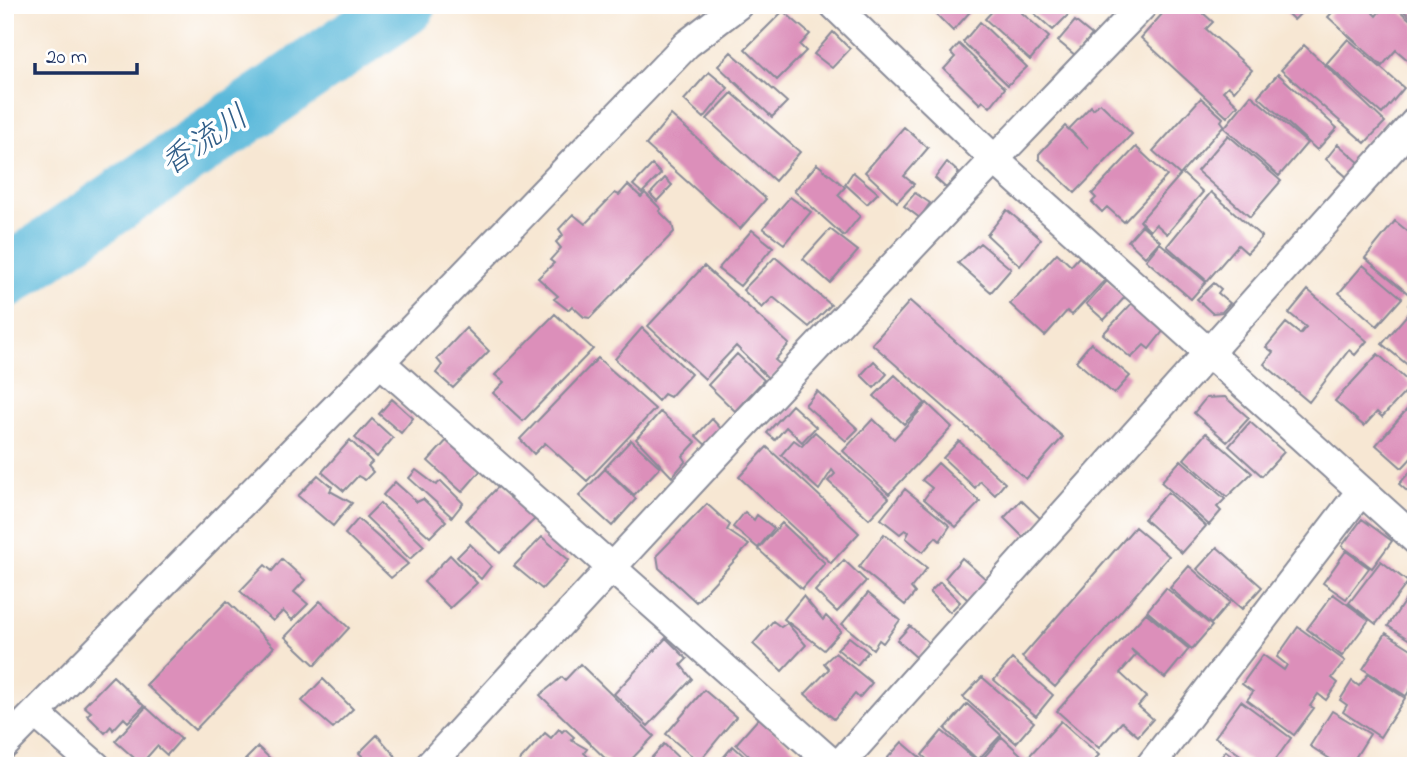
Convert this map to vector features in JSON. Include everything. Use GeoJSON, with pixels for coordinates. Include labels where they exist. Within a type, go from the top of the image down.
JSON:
{"type":"FeatureCollection","features":[{"type":"Feature","properties":{"kind":"street"},"geometry":{"type":"LineString","coordinates":[[5,744],[687,44],[738,5]]}},
{"type":"Feature","properties":{"kind":"street"},"geometry":{"type":"LineString","coordinates":[[834,5],[994,159],[1205,353],[1416,540]]}},
{"type":"Feature","properties":{"kind":"street"},"geometry":{"type":"LineString","coordinates":[[429,766],[610,568],[994,159],[1143,5]]}},
{"type":"Feature","properties":{"kind":"street"},"geometry":{"type":"LineString","coordinates":[[380,362],[836,766],[1416,121]]}},
{"type":"Feature","properties":{"kind":"street"},"geometry":{"type":"LineString","coordinates":[[1150,766],[1361,491]]}},
{"type":"Feature","properties":{"kind":"street"},"geometry":{"type":"LineString","coordinates":[[36,714],[96,766]]}},
{"type":"Feature","properties":{"kind":"building"},"geometry":{"type":"Polygon","coordinates":[[[927,5],[976,5],[953,31],[927,5]]]}},
{"type":"Feature","properties":{"kind":"building"},"geometry":{"type":"Polygon","coordinates":[[[998,5],[1013,5],[1049,37],[1030,60],[985,19],[998,5]]]}},
{"type":"Feature","properties":{"kind":"building"},"geometry":{"type":"Polygon","coordinates":[[[1025,5],[1064,5],[1071,12],[1053,30],[1025,5]]]}},
{"type":"Feature","properties":{"kind":"building"},"geometry":{"type":"Polygon","coordinates":[[[1170,5],[1194,5],[1213,22],[1206,29],[1252,70],[1234,91],[1228,86],[1223,91],[1238,105],[1227,117],[1141,38],[1170,5]]]}},
{"type":"Feature","properties":{"kind":"building"},"geometry":{"type":"Polygon","coordinates":[[[1279,5],[1309,5],[1294,20],[1279,5]]]}},
{"type":"Feature","properties":{"kind":"building"},"geometry":{"type":"Polygon","coordinates":[[[1339,5],[1379,5],[1373,13],[1376,16],[1385,5],[1393,5],[1416,25],[1416,67],[1396,50],[1382,66],[1328,17],[1339,5]]]}},
{"type":"Feature","properties":{"kind":"building"},"geometry":{"type":"Polygon","coordinates":[[[1397,5],[1416,5],[1416,22],[1397,5]]]}},
{"type":"Feature","properties":{"kind":"building"},"geometry":{"type":"Polygon","coordinates":[[[783,11],[810,34],[800,45],[806,51],[777,80],[745,49],[783,11]]]}},
{"type":"Feature","properties":{"kind":"building"},"geometry":{"type":"Polygon","coordinates":[[[1075,21],[1092,35],[1075,55],[1058,41],[1075,21]]]}},
{"type":"Feature","properties":{"kind":"building"},"geometry":{"type":"Polygon","coordinates":[[[980,22],[1027,67],[1008,85],[963,42],[980,22]]]}},
{"type":"Feature","properties":{"kind":"building"},"geometry":{"type":"Polygon","coordinates":[[[833,32],[850,49],[832,68],[814,54],[833,32]]]}},
{"type":"Feature","properties":{"kind":"building"},"geometry":{"type":"Polygon","coordinates":[[[1348,39],[1404,88],[1382,114],[1326,64],[1348,39]]]}},
{"type":"Feature","properties":{"kind":"building"},"geometry":{"type":"Polygon","coordinates":[[[959,44],[1005,88],[990,107],[983,101],[980,104],[944,69],[955,57],[951,53],[959,44]]]}},
{"type":"Feature","properties":{"kind":"building"},"geometry":{"type":"Polygon","coordinates":[[[1304,45],[1385,122],[1365,143],[1281,70],[1304,45]]]}},
{"type":"Feature","properties":{"kind":"building"},"geometry":{"type":"Polygon","coordinates":[[[731,52],[787,102],[772,117],[718,66],[731,52]]]}},
{"type":"Feature","properties":{"kind":"building"},"geometry":{"type":"Polygon","coordinates":[[[709,72],[728,88],[704,118],[684,100],[709,72]]]}},
{"type":"Feature","properties":{"kind":"building"},"geometry":{"type":"Polygon","coordinates":[[[1278,74],[1337,128],[1317,150],[1258,96],[1278,74]]]}},
{"type":"Feature","properties":{"kind":"building"},"geometry":{"type":"Polygon","coordinates":[[[732,93],[800,152],[775,181],[707,119],[732,93]]]}},
{"type":"Feature","properties":{"kind":"building"},"geometry":{"type":"Polygon","coordinates":[[[1251,95],[1307,143],[1279,176],[1224,128],[1251,95]]]}},
{"type":"Feature","properties":{"kind":"building"},"geometry":{"type":"Polygon","coordinates":[[[1201,98],[1223,118],[1221,121],[1224,125],[1180,175],[1153,151],[1201,98]]]}},
{"type":"Feature","properties":{"kind":"building"},"geometry":{"type":"Polygon","coordinates":[[[1100,103],[1132,134],[1075,193],[1039,159],[1039,154],[1065,126],[1089,149],[1069,129],[1091,106],[1093,109],[1100,103]]]}},
{"type":"Feature","properties":{"kind":"building"},"geometry":{"type":"Polygon","coordinates":[[[671,115],[766,199],[740,229],[646,145],[671,115]]]}},
{"type":"Feature","properties":{"kind":"building"},"geometry":{"type":"Polygon","coordinates":[[[904,127],[928,148],[904,176],[914,184],[897,202],[865,172],[904,127]]]}},
{"type":"Feature","properties":{"kind":"building"},"geometry":{"type":"Polygon","coordinates":[[[1228,135],[1281,181],[1250,217],[1197,171],[1228,135]]]}},
{"type":"Feature","properties":{"kind":"building"},"geometry":{"type":"Polygon","coordinates":[[[1338,144],[1361,164],[1348,178],[1326,159],[1338,144]]]}},
{"type":"Feature","properties":{"kind":"building"},"geometry":{"type":"Polygon","coordinates":[[[1136,147],[1167,176],[1124,222],[1107,207],[1102,212],[1092,202],[1096,198],[1092,194],[1136,147]]]}},
{"type":"Feature","properties":{"kind":"building"},"geometry":{"type":"Polygon","coordinates":[[[947,162],[959,173],[946,188],[935,178],[947,162]]]}},
{"type":"Feature","properties":{"kind":"building"},"geometry":{"type":"Polygon","coordinates":[[[817,164],[845,187],[838,195],[860,216],[844,236],[794,191],[817,164]]]}},
{"type":"Feature","properties":{"kind":"building"},"geometry":{"type":"Polygon","coordinates":[[[652,165],[661,174],[642,193],[633,185],[652,165]]]}},
{"type":"Feature","properties":{"kind":"building"},"geometry":{"type":"Polygon","coordinates":[[[853,172],[878,193],[867,204],[845,184],[853,172]]]}},
{"type":"Feature","properties":{"kind":"building"},"geometry":{"type":"Polygon","coordinates":[[[1182,173],[1203,192],[1167,234],[1156,224],[1150,231],[1140,221],[1182,173]]]}},
{"type":"Feature","properties":{"kind":"building"},"geometry":{"type":"Polygon","coordinates":[[[665,178],[672,185],[657,201],[650,194],[665,178]]]}},
{"type":"Feature","properties":{"kind":"building"},"geometry":{"type":"Polygon","coordinates":[[[628,185],[641,197],[645,193],[661,209],[659,211],[672,224],[674,232],[590,318],[584,317],[572,306],[568,310],[554,299],[558,296],[538,278],[554,263],[550,260],[561,248],[556,242],[563,235],[559,229],[573,214],[585,224],[615,193],[619,195],[628,185]]]}},
{"type":"Feature","properties":{"kind":"building"},"geometry":{"type":"Polygon","coordinates":[[[1211,192],[1262,237],[1247,253],[1238,245],[1207,281],[1167,246],[1211,192]]]}},
{"type":"Feature","properties":{"kind":"building"},"geometry":{"type":"Polygon","coordinates":[[[915,193],[930,203],[920,218],[904,206],[915,193]]]}},
{"type":"Feature","properties":{"kind":"building"},"geometry":{"type":"Polygon","coordinates":[[[790,197],[811,212],[784,244],[763,228],[790,197]]]}},
{"type":"Feature","properties":{"kind":"building"},"geometry":{"type":"Polygon","coordinates":[[[1007,210],[1041,239],[1020,266],[987,235],[1007,210]]]}},
{"type":"Feature","properties":{"kind":"building"},"geometry":{"type":"Polygon","coordinates":[[[1395,221],[1416,238],[1416,288],[1410,295],[1365,258],[1395,221]]]}},
{"type":"Feature","properties":{"kind":"building"},"geometry":{"type":"Polygon","coordinates":[[[1142,225],[1160,241],[1145,257],[1128,241],[1142,225]]]}},
{"type":"Feature","properties":{"kind":"building"},"geometry":{"type":"Polygon","coordinates":[[[830,229],[858,251],[830,283],[803,259],[830,229]]]}},
{"type":"Feature","properties":{"kind":"building"},"geometry":{"type":"Polygon","coordinates":[[[752,230],[773,247],[740,286],[718,269],[752,230]]]}},
{"type":"Feature","properties":{"kind":"building"},"geometry":{"type":"Polygon","coordinates":[[[980,243],[1011,269],[991,292],[958,263],[980,243]]]}},
{"type":"Feature","properties":{"kind":"building"},"geometry":{"type":"Polygon","coordinates":[[[1160,243],[1206,282],[1191,299],[1146,260],[1160,243]]]}},
{"type":"Feature","properties":{"kind":"building"},"geometry":{"type":"Polygon","coordinates":[[[1057,253],[1071,266],[1079,257],[1105,280],[1072,315],[1067,311],[1045,336],[1010,304],[1057,253]]]}},
{"type":"Feature","properties":{"kind":"building"},"geometry":{"type":"Polygon","coordinates":[[[775,257],[831,305],[809,327],[773,297],[762,308],[743,290],[775,257]]]}},
{"type":"Feature","properties":{"kind":"building"},"geometry":{"type":"Polygon","coordinates":[[[1363,265],[1402,298],[1377,326],[1339,293],[1363,265]]]}},
{"type":"Feature","properties":{"kind":"building"},"geometry":{"type":"Polygon","coordinates":[[[704,266],[789,344],[775,360],[783,367],[770,380],[736,346],[705,379],[648,326],[704,266]]]}},
{"type":"Feature","properties":{"kind":"building"},"geometry":{"type":"Polygon","coordinates":[[[1107,281],[1125,297],[1104,320],[1086,304],[1107,281]]]}},
{"type":"Feature","properties":{"kind":"building"},"geometry":{"type":"Polygon","coordinates":[[[1214,283],[1221,289],[1218,293],[1230,303],[1222,312],[1212,313],[1197,299],[1214,283]]]}},
{"type":"Feature","properties":{"kind":"building"},"geometry":{"type":"Polygon","coordinates":[[[1308,290],[1367,341],[1355,355],[1349,350],[1309,402],[1264,364],[1273,352],[1266,347],[1286,323],[1300,334],[1306,327],[1289,313],[1308,290]]]}},
{"type":"Feature","properties":{"kind":"building"},"geometry":{"type":"Polygon","coordinates":[[[1416,296],[1415,371],[1382,344],[1412,309],[1408,305],[1416,296]]]}},
{"type":"Feature","properties":{"kind":"building"},"geometry":{"type":"Polygon","coordinates":[[[1136,299],[1168,325],[1149,349],[1144,345],[1131,358],[1103,334],[1136,299]]]}},
{"type":"Feature","properties":{"kind":"building"},"geometry":{"type":"Polygon","coordinates":[[[910,301],[1063,437],[1026,479],[872,344],[910,301]]]}},
{"type":"Feature","properties":{"kind":"building"},"geometry":{"type":"Polygon","coordinates":[[[555,314],[593,349],[523,421],[493,393],[504,382],[495,375],[555,314]]]}},
{"type":"Feature","properties":{"kind":"building"},"geometry":{"type":"Polygon","coordinates":[[[466,328],[489,351],[453,388],[436,373],[442,365],[437,359],[466,328]]]}},
{"type":"Feature","properties":{"kind":"building"},"geometry":{"type":"Polygon","coordinates":[[[642,328],[691,374],[670,397],[664,394],[658,401],[615,359],[642,328]]]}},
{"type":"Feature","properties":{"kind":"building"},"geometry":{"type":"Polygon","coordinates":[[[1091,343],[1130,376],[1114,394],[1076,361],[1091,343]]]}},
{"type":"Feature","properties":{"kind":"building"},"geometry":{"type":"Polygon","coordinates":[[[737,354],[764,380],[735,411],[708,385],[737,354]]]}},
{"type":"Feature","properties":{"kind":"building"},"geometry":{"type":"Polygon","coordinates":[[[1378,354],[1412,385],[1382,417],[1377,412],[1364,426],[1335,401],[1378,354]]]}},
{"type":"Feature","properties":{"kind":"building"},"geometry":{"type":"Polygon","coordinates":[[[598,358],[655,409],[587,481],[545,443],[534,454],[520,439],[598,358]]]}},
{"type":"Feature","properties":{"kind":"building"},"geometry":{"type":"Polygon","coordinates":[[[874,361],[887,374],[874,388],[861,375],[874,361]]]}},
{"type":"Feature","properties":{"kind":"building"},"geometry":{"type":"Polygon","coordinates":[[[895,375],[925,403],[904,424],[874,396],[895,375]]]}},
{"type":"Feature","properties":{"kind":"building"},"geometry":{"type":"Polygon","coordinates":[[[817,391],[858,429],[846,441],[805,405],[817,391]]]}},
{"type":"Feature","properties":{"kind":"building"},"geometry":{"type":"Polygon","coordinates":[[[1225,397],[1249,418],[1227,442],[1194,413],[1206,398],[1225,397]]]}},
{"type":"Feature","properties":{"kind":"building"},"geometry":{"type":"Polygon","coordinates":[[[392,399],[413,418],[401,433],[379,414],[392,399]]]}},
{"type":"Feature","properties":{"kind":"building"},"geometry":{"type":"Polygon","coordinates":[[[1416,399],[1416,453],[1402,468],[1376,445],[1416,399]]]}},
{"type":"Feature","properties":{"kind":"building"},"geometry":{"type":"Polygon","coordinates":[[[927,403],[952,427],[889,494],[843,451],[873,419],[894,439],[927,403]]]}},
{"type":"Feature","properties":{"kind":"building"},"geometry":{"type":"Polygon","coordinates":[[[792,405],[816,427],[802,442],[786,427],[775,440],[767,433],[792,405]]]}},
{"type":"Feature","properties":{"kind":"building"},"geometry":{"type":"Polygon","coordinates":[[[660,412],[696,442],[683,456],[686,461],[672,477],[636,439],[660,412]]]}},
{"type":"Feature","properties":{"kind":"building"},"geometry":{"type":"Polygon","coordinates":[[[372,419],[393,438],[377,457],[355,438],[372,419]]]}},
{"type":"Feature","properties":{"kind":"building"},"geometry":{"type":"Polygon","coordinates":[[[712,419],[724,432],[709,448],[696,436],[712,419]]]}},
{"type":"Feature","properties":{"kind":"building"},"geometry":{"type":"Polygon","coordinates":[[[1250,422],[1284,452],[1262,476],[1229,446],[1250,422]]]}},
{"type":"Feature","properties":{"kind":"building"},"geometry":{"type":"Polygon","coordinates":[[[815,432],[889,498],[869,519],[828,481],[835,474],[832,470],[819,490],[781,455],[794,440],[802,446],[815,432]]]}},
{"type":"Feature","properties":{"kind":"building"},"geometry":{"type":"Polygon","coordinates":[[[1206,433],[1252,473],[1227,497],[1184,459],[1206,433]]]}},
{"type":"Feature","properties":{"kind":"building"},"geometry":{"type":"Polygon","coordinates":[[[449,438],[482,469],[462,492],[428,461],[449,438]]]}},
{"type":"Feature","properties":{"kind":"building"},"geometry":{"type":"Polygon","coordinates":[[[350,440],[372,462],[368,466],[373,472],[365,480],[358,476],[344,491],[322,472],[350,440]]]}},
{"type":"Feature","properties":{"kind":"building"},"geometry":{"type":"Polygon","coordinates":[[[631,440],[660,467],[634,495],[605,468],[631,440]]]}},
{"type":"Feature","properties":{"kind":"building"},"geometry":{"type":"Polygon","coordinates":[[[959,441],[1005,483],[995,495],[980,481],[975,488],[943,458],[959,441]]]}},
{"type":"Feature","properties":{"kind":"building"},"geometry":{"type":"Polygon","coordinates":[[[767,447],[859,533],[831,563],[739,477],[767,447]]]}},
{"type":"Feature","properties":{"kind":"building"},"geometry":{"type":"Polygon","coordinates":[[[1181,460],[1225,499],[1217,507],[1221,511],[1209,525],[1161,482],[1181,460]]]}},
{"type":"Feature","properties":{"kind":"building"},"geometry":{"type":"Polygon","coordinates":[[[938,463],[980,502],[956,527],[924,499],[932,488],[922,480],[938,463]]]}},
{"type":"Feature","properties":{"kind":"building"},"geometry":{"type":"Polygon","coordinates":[[[1416,465],[1416,499],[1399,484],[1416,465]]]}},
{"type":"Feature","properties":{"kind":"building"},"geometry":{"type":"Polygon","coordinates":[[[605,469],[636,499],[612,526],[579,496],[605,469]]]}},
{"type":"Feature","properties":{"kind":"building"},"geometry":{"type":"Polygon","coordinates":[[[416,470],[436,485],[441,481],[463,503],[452,517],[409,478],[416,470]]]}},
{"type":"Feature","properties":{"kind":"building"},"geometry":{"type":"Polygon","coordinates":[[[318,475],[332,487],[330,491],[352,503],[333,526],[298,496],[318,475]]]}},
{"type":"Feature","properties":{"kind":"building"},"geometry":{"type":"Polygon","coordinates":[[[395,482],[417,502],[423,499],[446,521],[430,537],[383,495],[395,482]]]}},
{"type":"Feature","properties":{"kind":"building"},"geometry":{"type":"Polygon","coordinates":[[[501,484],[536,518],[500,553],[466,520],[501,484]]]}},
{"type":"Feature","properties":{"kind":"building"},"geometry":{"type":"Polygon","coordinates":[[[905,489],[950,526],[940,541],[936,537],[923,552],[906,538],[909,532],[905,530],[900,534],[881,519],[905,489]]]}},
{"type":"Feature","properties":{"kind":"building"},"geometry":{"type":"Polygon","coordinates":[[[1168,492],[1206,526],[1182,553],[1144,519],[1168,492]]]}},
{"type":"Feature","properties":{"kind":"building"},"geometry":{"type":"Polygon","coordinates":[[[1021,500],[1041,519],[1023,537],[1004,518],[1021,500]]]}},
{"type":"Feature","properties":{"kind":"building"},"geometry":{"type":"Polygon","coordinates":[[[380,503],[424,546],[410,559],[366,517],[380,503]]]}},
{"type":"Feature","properties":{"kind":"building"},"geometry":{"type":"Polygon","coordinates":[[[707,504],[730,525],[727,530],[749,545],[696,602],[659,568],[657,555],[707,504]]]}},
{"type":"Feature","properties":{"kind":"building"},"geometry":{"type":"Polygon","coordinates":[[[745,512],[754,520],[757,515],[774,528],[758,548],[733,527],[745,512]]]}},
{"type":"Feature","properties":{"kind":"building"},"geometry":{"type":"Polygon","coordinates":[[[358,519],[408,564],[391,578],[345,534],[358,519]]]}},
{"type":"Feature","properties":{"kind":"building"},"geometry":{"type":"Polygon","coordinates":[[[1362,519],[1392,541],[1372,568],[1342,546],[1362,519]]]}},
{"type":"Feature","properties":{"kind":"building"},"geometry":{"type":"Polygon","coordinates":[[[782,523],[825,563],[802,589],[758,549],[782,523]]]}},
{"type":"Feature","properties":{"kind":"building"},"geometry":{"type":"Polygon","coordinates":[[[1135,527],[1169,556],[1055,687],[1022,657],[1135,527]]]}},
{"type":"Feature","properties":{"kind":"building"},"geometry":{"type":"Polygon","coordinates":[[[884,534],[927,568],[911,588],[915,593],[905,605],[859,567],[884,534]]]}},
{"type":"Feature","properties":{"kind":"building"},"geometry":{"type":"Polygon","coordinates":[[[542,537],[569,560],[542,589],[514,566],[542,537]]]}},
{"type":"Feature","properties":{"kind":"building"},"geometry":{"type":"Polygon","coordinates":[[[470,544],[491,566],[481,579],[457,557],[470,544]]]}},
{"type":"Feature","properties":{"kind":"building"},"geometry":{"type":"Polygon","coordinates":[[[1217,547],[1262,587],[1242,609],[1197,569],[1217,547]]]}},
{"type":"Feature","properties":{"kind":"building"},"geometry":{"type":"Polygon","coordinates":[[[1346,551],[1369,568],[1346,599],[1323,583],[1346,551]]]}},
{"type":"Feature","properties":{"kind":"building"},"geometry":{"type":"Polygon","coordinates":[[[450,555],[477,583],[450,608],[424,582],[450,555]]]}},
{"type":"Feature","properties":{"kind":"building"},"geometry":{"type":"Polygon","coordinates":[[[962,558],[987,580],[968,600],[945,578],[962,558]]]}},
{"type":"Feature","properties":{"kind":"building"},"geometry":{"type":"Polygon","coordinates":[[[282,559],[305,580],[294,592],[308,604],[292,620],[283,611],[273,621],[240,591],[265,565],[272,571],[282,559]]]}},
{"type":"Feature","properties":{"kind":"building"},"geometry":{"type":"Polygon","coordinates":[[[844,560],[866,581],[837,612],[815,591],[844,560]]]}},
{"type":"Feature","properties":{"kind":"building"},"geometry":{"type":"Polygon","coordinates":[[[1381,561],[1408,582],[1376,624],[1349,603],[1381,561]]]}},
{"type":"Feature","properties":{"kind":"building"},"geometry":{"type":"Polygon","coordinates":[[[1189,566],[1230,602],[1211,624],[1170,588],[1189,566]]]}},
{"type":"Feature","properties":{"kind":"building"},"geometry":{"type":"Polygon","coordinates":[[[940,582],[960,602],[950,612],[930,592],[940,582]]]}},
{"type":"Feature","properties":{"kind":"building"},"geometry":{"type":"Polygon","coordinates":[[[1416,584],[1416,644],[1388,626],[1416,584]]]}},
{"type":"Feature","properties":{"kind":"building"},"geometry":{"type":"Polygon","coordinates":[[[1166,588],[1212,626],[1192,649],[1147,611],[1166,588]]]}},
{"type":"Feature","properties":{"kind":"building"},"geometry":{"type":"Polygon","coordinates":[[[868,593],[900,620],[883,643],[879,640],[873,649],[842,624],[868,593]]]}},
{"type":"Feature","properties":{"kind":"building"},"geometry":{"type":"Polygon","coordinates":[[[1333,594],[1369,620],[1342,656],[1307,629],[1333,594]]]}},
{"type":"Feature","properties":{"kind":"building"},"geometry":{"type":"Polygon","coordinates":[[[803,596],[823,620],[826,616],[841,631],[824,650],[784,619],[803,596]]]}},
{"type":"Feature","properties":{"kind":"building"},"geometry":{"type":"Polygon","coordinates":[[[227,601],[274,647],[195,730],[146,685],[227,601]]]}},
{"type":"Feature","properties":{"kind":"building"},"geometry":{"type":"Polygon","coordinates":[[[320,601],[349,628],[315,665],[285,637],[320,601]]]}},
{"type":"Feature","properties":{"kind":"building"},"geometry":{"type":"Polygon","coordinates":[[[1146,613],[1189,649],[1165,678],[1131,649],[1136,655],[1120,673],[1146,697],[1138,706],[1153,719],[1138,736],[1122,722],[1099,748],[1057,711],[1146,613]]]}},
{"type":"Feature","properties":{"kind":"building"},"geometry":{"type":"Polygon","coordinates":[[[773,621],[781,627],[787,623],[806,645],[782,671],[753,644],[773,621]]]}},
{"type":"Feature","properties":{"kind":"building"},"geometry":{"type":"Polygon","coordinates":[[[910,626],[929,643],[917,658],[897,640],[910,626]]]}},
{"type":"Feature","properties":{"kind":"building"},"geometry":{"type":"Polygon","coordinates":[[[1298,627],[1345,661],[1332,678],[1338,683],[1326,700],[1318,694],[1310,706],[1314,708],[1294,735],[1247,700],[1253,692],[1242,684],[1263,655],[1284,670],[1287,665],[1277,657],[1298,627]]]}},
{"type":"Feature","properties":{"kind":"building"},"geometry":{"type":"Polygon","coordinates":[[[1386,633],[1416,652],[1416,680],[1406,696],[1363,669],[1386,633]]]}},
{"type":"Feature","properties":{"kind":"building"},"geometry":{"type":"Polygon","coordinates":[[[849,637],[868,652],[857,665],[837,649],[849,637]]]}},
{"type":"Feature","properties":{"kind":"building"},"geometry":{"type":"Polygon","coordinates":[[[666,638],[687,659],[681,665],[692,679],[648,726],[614,694],[666,638]]]}},
{"type":"Feature","properties":{"kind":"building"},"geometry":{"type":"Polygon","coordinates":[[[835,653],[872,683],[859,698],[855,694],[834,719],[805,694],[829,669],[824,663],[835,653]]]}},
{"type":"Feature","properties":{"kind":"building"},"geometry":{"type":"Polygon","coordinates":[[[1012,659],[1053,695],[1036,716],[994,680],[1012,659]]]}},
{"type":"Feature","properties":{"kind":"building"},"geometry":{"type":"Polygon","coordinates":[[[580,664],[654,736],[625,766],[613,766],[540,695],[562,677],[565,680],[580,664]]]}},
{"type":"Feature","properties":{"kind":"building"},"geometry":{"type":"Polygon","coordinates":[[[1368,674],[1405,698],[1380,737],[1343,712],[1347,705],[1340,700],[1352,681],[1359,686],[1368,674]]]}},
{"type":"Feature","properties":{"kind":"building"},"geometry":{"type":"Polygon","coordinates":[[[113,676],[144,706],[128,722],[124,718],[113,730],[111,726],[105,733],[87,715],[91,712],[84,706],[113,676]]]}},
{"type":"Feature","properties":{"kind":"building"},"geometry":{"type":"Polygon","coordinates":[[[982,677],[1034,722],[1016,743],[963,697],[982,677]]]}},
{"type":"Feature","properties":{"kind":"building"},"geometry":{"type":"Polygon","coordinates":[[[323,679],[353,709],[333,728],[302,701],[323,679]]]}},
{"type":"Feature","properties":{"kind":"building"},"geometry":{"type":"Polygon","coordinates":[[[704,690],[736,717],[699,762],[666,734],[704,690]]]}},
{"type":"Feature","properties":{"kind":"building"},"geometry":{"type":"Polygon","coordinates":[[[1241,701],[1291,738],[1271,766],[1256,766],[1215,737],[1241,701]]]}},
{"type":"Feature","properties":{"kind":"building"},"geometry":{"type":"Polygon","coordinates":[[[967,704],[1001,735],[978,760],[945,729],[967,704]]]}},
{"type":"Feature","properties":{"kind":"building"},"geometry":{"type":"Polygon","coordinates":[[[146,707],[181,739],[167,755],[157,746],[141,764],[115,741],[146,707]]]}},
{"type":"Feature","properties":{"kind":"building"},"geometry":{"type":"Polygon","coordinates":[[[1332,711],[1370,734],[1350,766],[1341,766],[1310,746],[1332,711]]]}},
{"type":"Feature","properties":{"kind":"building"},"geometry":{"type":"Polygon","coordinates":[[[759,718],[803,757],[795,766],[760,766],[736,744],[759,718]]]}},
{"type":"Feature","properties":{"kind":"building"},"geometry":{"type":"Polygon","coordinates":[[[1061,721],[1099,755],[1089,766],[1042,766],[1030,755],[1061,721]]]}},
{"type":"Feature","properties":{"kind":"building"},"geometry":{"type":"Polygon","coordinates":[[[559,729],[562,732],[565,729],[574,737],[571,740],[587,749],[584,753],[598,766],[515,766],[545,733],[551,738],[559,729]]]}},
{"type":"Feature","properties":{"kind":"building"},"geometry":{"type":"Polygon","coordinates":[[[942,731],[976,760],[971,766],[934,766],[922,755],[942,731]]]}},
{"type":"Feature","properties":{"kind":"building"},"geometry":{"type":"Polygon","coordinates":[[[377,735],[404,766],[373,766],[359,753],[377,735]]]}},
{"type":"Feature","properties":{"kind":"building"},"geometry":{"type":"Polygon","coordinates":[[[1002,737],[1033,766],[976,766],[1002,737]]]}},
{"type":"Feature","properties":{"kind":"building"},"geometry":{"type":"Polygon","coordinates":[[[902,742],[930,766],[885,766],[884,762],[902,742]]]}},
{"type":"Feature","properties":{"kind":"building"},"geometry":{"type":"Polygon","coordinates":[[[664,744],[687,766],[644,766],[664,744]]]}},
{"type":"Feature","properties":{"kind":"building"},"geometry":{"type":"Polygon","coordinates":[[[733,746],[755,766],[716,766],[733,746]]]}},
{"type":"Feature","properties":{"kind":"building"},"geometry":{"type":"Polygon","coordinates":[[[258,747],[278,766],[239,766],[258,747]]]}},
{"type":"Feature","properties":{"kind":"building"},"geometry":{"type":"Polygon","coordinates":[[[1226,751],[1245,766],[1214,766],[1226,751]]]}},
{"type":"Feature","properties":{"kind":"waterway","name":"香流川"},"geometry":{"type":"LineString","coordinates":[[5,278],[405,5]]}}]}
